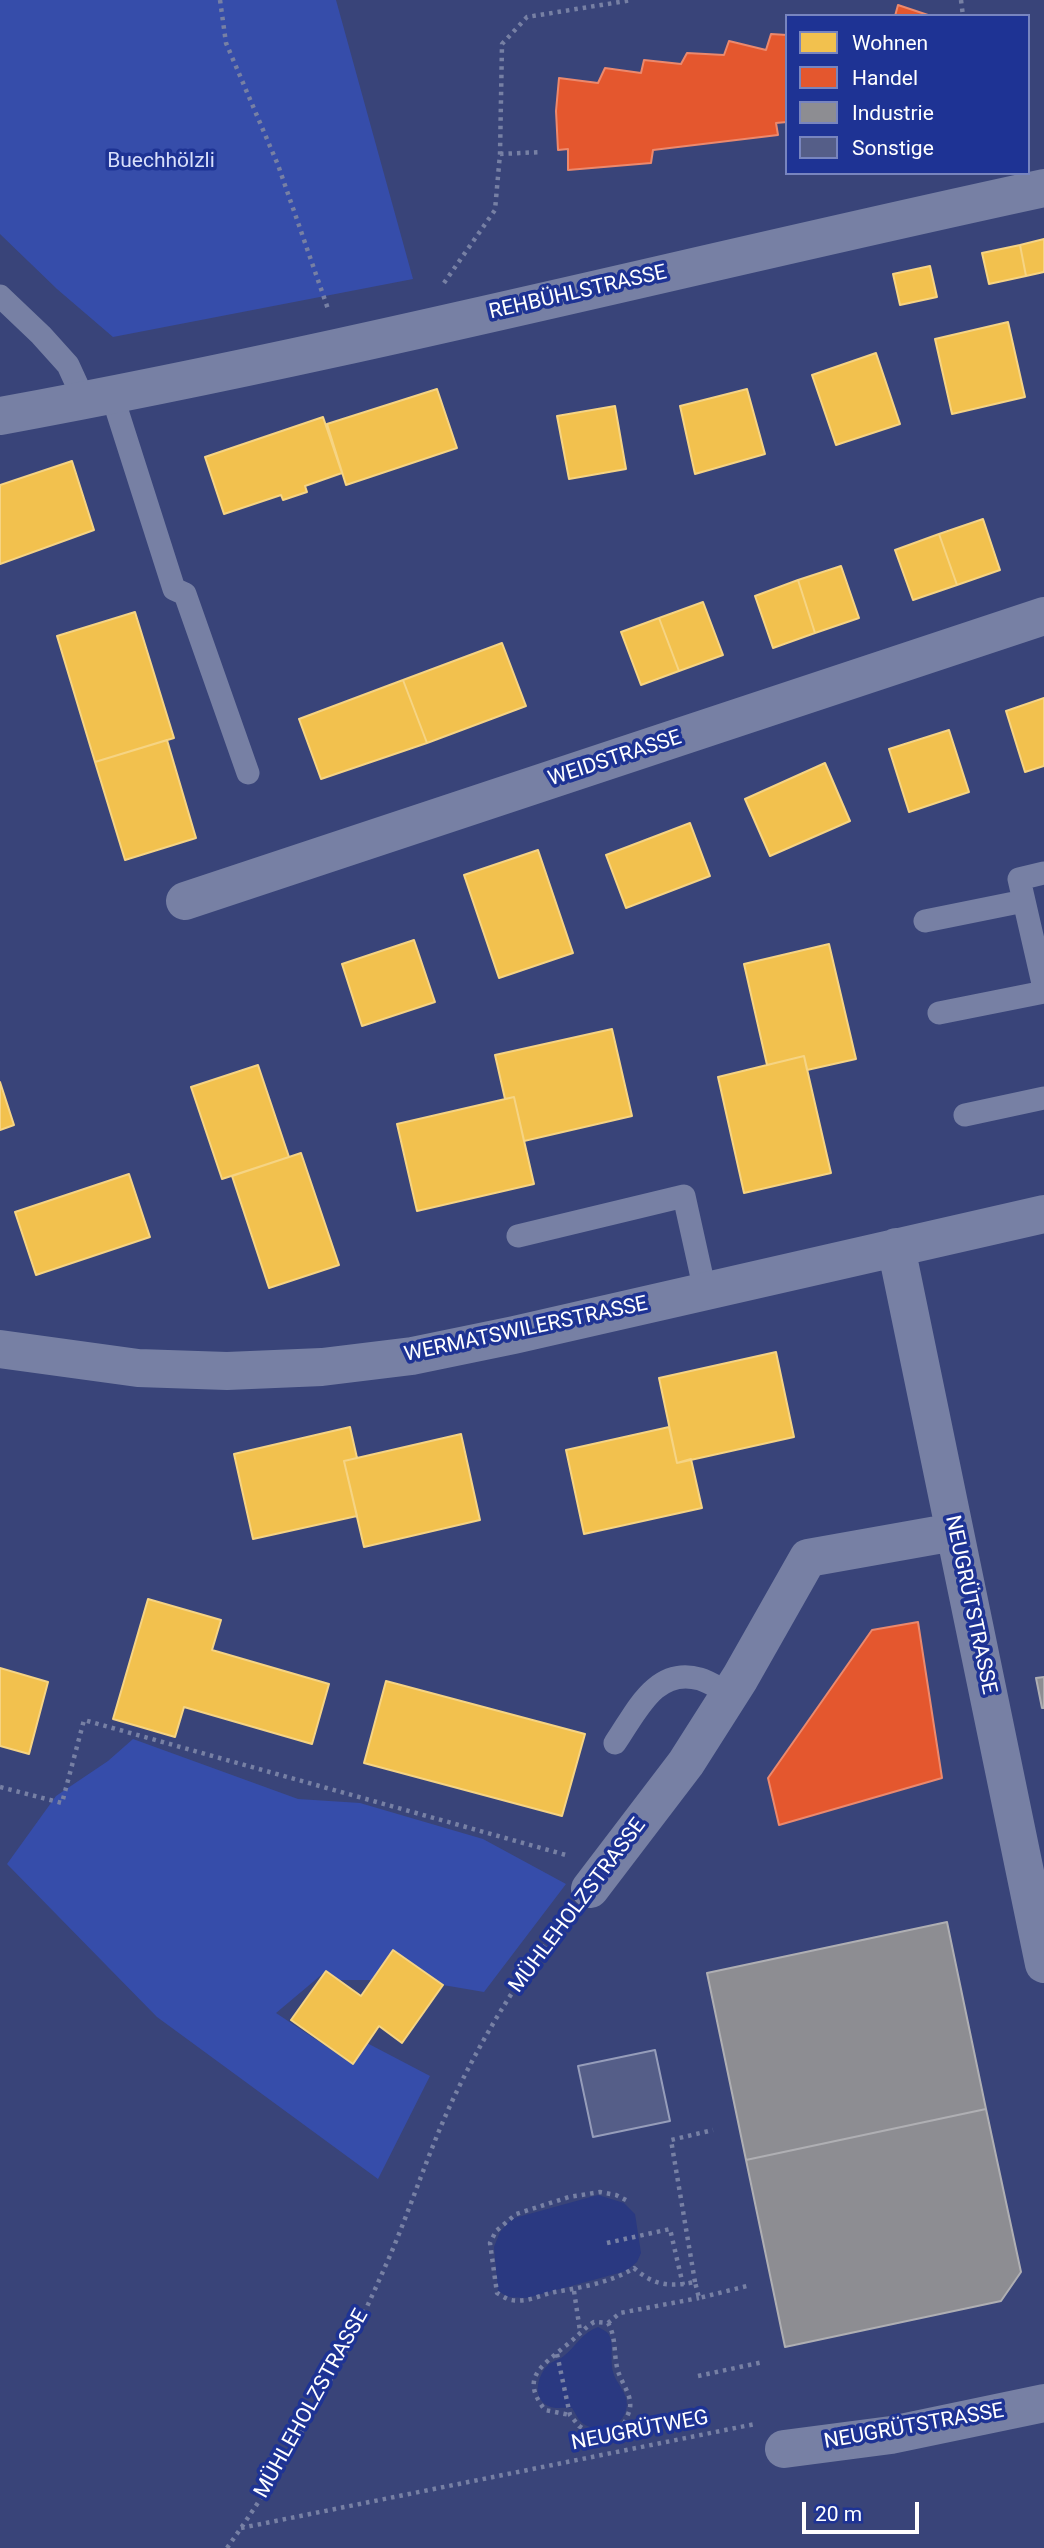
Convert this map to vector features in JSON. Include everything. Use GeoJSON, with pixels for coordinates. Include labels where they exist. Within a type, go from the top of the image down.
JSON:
{"type":"FeatureCollection","features":[{"type":"Feature","properties":{"kind":"street","name":"REHBÜHLSTRASSE"},"geometry":{"type":"LineString","coordinates":[[0,416],[98,398],[447,323],[1044,188]]}},
{"type":"Feature","properties":{"kind":"street","name":"WEIDSTRASSE"},"geometry":{"type":"LineString","coordinates":[[185,901],[1044,616]]}},
{"type":"Feature","properties":{"kind":"street","name":"WERMATSWILERSTRASSE"},"geometry":{"type":"LineString","coordinates":[[0,1349],[138,1367],[232,1371],[322,1367],[412,1356],[1044,1214]]}},
{"type":"Feature","properties":{"kind":"street","name":"NEUGRÜTSTRASSE"},"geometry":{"type":"LineString","coordinates":[[896,1247],[954,1532],[1038,1908],[1044,1964]]}},
{"type":"Feature","properties":{"kind":"street","name":"MÜHLEHOLZSTRASSE"},"geometry":{"type":"LineString","coordinates":[[599,1878],[686,1763],[730,1694],[808,1558],[954,1532]]}},
{"type":"Feature","properties":{"kind":"street","name":"NEUGRÜTSTRASSE"},"geometry":{"type":"LineString","coordinates":[[771,2436],[891,2435],[1044,2403]]}},
{"type":"Feature","properties":{"kind":"lane"},"geometry":{"type":"LineString","coordinates":[[0,296],[41,335],[98,398],[174,589],[185,594],[248,774]]}},
{"type":"Feature","properties":{"kind":"lane"},"geometry":{"type":"LineString","coordinates":[[939,1013],[1044,990],[1019,879],[1044,873]]}},
{"type":"Feature","properties":{"kind":"lane"},"geometry":{"type":"LineString","coordinates":[[925,921],[1024,901]]}},
{"type":"Feature","properties":{"kind":"lane"},"geometry":{"type":"LineString","coordinates":[[965,1115],[1044,1098]]}},
{"type":"Feature","properties":{"kind":"lane"},"geometry":{"type":"LineString","coordinates":[[518,1236],[684,1196],[705,1291]]}},
{"type":"Feature","properties":{"kind":"lane"},"geometry":{"type":"LineString","coordinates":[[615,1743],[655,1686],[669,1678],[699,1679],[730,1694]]}},
{"type":"Feature","properties":{"kind":"path"},"geometry":{"type":"LineString","coordinates":[[220,0],[226,43],[278,165],[328,310]]}},
{"type":"Feature","properties":{"kind":"path"},"geometry":{"type":"LineString","coordinates":[[443,284],[495,210],[500,154],[502,44],[527,18],[632,0]]}},
{"type":"Feature","properties":{"kind":"path"},"geometry":{"type":"LineString","coordinates":[[500,154],[542,152]]}},
{"type":"Feature","properties":{"kind":"path"},"geometry":{"type":"LineString","coordinates":[[0,1787],[61,1803],[84,1720],[599,1878]]}},
{"type":"Feature","properties":{"kind":"path","name":"MÜHLEHOLZSTRASSE"},"geometry":{"type":"LineString","coordinates":[[227,2548],[305,2426],[363,2315],[456,2092],[486,2037],[526,1972],[599,1878]]}},
{"type":"Feature","properties":{"kind":"path"},"geometry":{"type":"LineString","coordinates":[[698,2298],[671,2140],[713,2130]]}},
{"type":"Feature","properties":{"kind":"path"},"geometry":{"type":"LineString","coordinates":[[626,2200],[616,2194],[600,2192],[569,2197],[516,2214],[496,2231],[490,2243],[496,2293],[510,2300],[529,2300],[554,2292],[574,2291],[626,2274],[634,2268],[646,2279],[659,2285],[695,2282]]}},
{"type":"Feature","properties":{"kind":"path"},"geometry":{"type":"LineString","coordinates":[[607,2243],[670,2229],[683,2285]]}},
{"type":"Feature","properties":{"kind":"path"},"geometry":{"type":"LineString","coordinates":[[570,2415],[545,2410],[535,2397],[534,2380],[543,2363],[594,2322],[608,2323],[620,2313],[747,2286]]}},
{"type":"Feature","properties":{"kind":"path"},"geometry":{"type":"LineString","coordinates":[[574,2291],[581,2332]]}},
{"type":"Feature","properties":{"kind":"path"},"geometry":{"type":"LineString","coordinates":[[556,2354],[570,2415],[579,2426],[593,2435],[611,2432],[624,2424],[630,2407],[618,2374],[615,2335],[608,2323]]}},
{"type":"Feature","properties":{"kind":"path"},"geometry":{"type":"LineString","coordinates":[[698,2376],[763,2362]]}},
{"type":"Feature","properties":{"kind":"path","name":"NEUGRÜTWEG"},"geometry":{"type":"LineString","coordinates":[[241,2528],[771,2436]]}},
{"type":"Feature","properties":{"kind":"green space","name":"Buechhölzli"},"geometry":{"type":"Polygon","coordinates":[[[0,0],[336,0],[413,279],[113,337],[57,289],[0,234],[0,0]]]}},
{"type":"Feature","properties":{"kind":"green space"},"geometry":{"type":"Polygon","coordinates":[[[133,1739],[298,1799],[360,1803],[483,1839],[566,1884],[484,1992],[443,1985],[393,1950],[372,1980],[339,1980],[326,1971],[276,2013],[353,2064],[367,2043],[430,2076],[378,2179],[157,2017],[7,1864],[56,1796],[108,1761],[133,1739]]]}},
{"type":"Feature","properties":{"kind":"shaded area"},"geometry":{"type":"Polygon","coordinates":[[[598,2195],[624,2203],[635,2214],[641,2253],[637,2262],[626,2271],[527,2298],[508,2297],[498,2291],[494,2247],[500,2232],[511,2219],[598,2195]]]}},
{"type":"Feature","properties":{"kind":"shaded area"},"geometry":{"type":"Polygon","coordinates":[[[598,2327],[610,2337],[613,2370],[627,2405],[619,2422],[600,2429],[581,2422],[572,2408],[553,2408],[545,2404],[538,2395],[538,2383],[547,2366],[563,2357],[584,2336],[598,2327]]]}},
{"type":"Feature","properties":{"kind":"building: Wohnen"},"geometry":{"type":"Polygon","coordinates":[[[1044,239],[1044,272],[1026,276],[1020,245],[1044,239]]]}},
{"type":"Feature","properties":{"kind":"building: Wohnen"},"geometry":{"type":"Polygon","coordinates":[[[1020,245],[1026,276],[989,284],[982,253],[1020,245]]]}},
{"type":"Feature","properties":{"kind":"building: Wohnen"},"geometry":{"type":"Polygon","coordinates":[[[930,266],[937,297],[900,305],[893,274],[930,266]]]}},
{"type":"Feature","properties":{"kind":"building: Wohnen"},"geometry":{"type":"Polygon","coordinates":[[[1008,322],[1025,397],[952,414],[935,339],[1008,322]]]}},
{"type":"Feature","properties":{"kind":"building: Wohnen"},"geometry":{"type":"Polygon","coordinates":[[[876,353],[900,424],[836,445],[812,375],[876,353]]]}},
{"type":"Feature","properties":{"kind":"building: Wohnen"},"geometry":{"type":"Polygon","coordinates":[[[437,389],[457,448],[346,485],[327,424],[437,389]]]}},
{"type":"Feature","properties":{"kind":"building: Wohnen"},"geometry":{"type":"Polygon","coordinates":[[[747,389],[765,454],[695,474],[680,406],[747,389]]]}},
{"type":"Feature","properties":{"kind":"building: Wohnen"},"geometry":{"type":"Polygon","coordinates":[[[615,406],[626,469],[569,479],[557,416],[615,406]]]}},
{"type":"Feature","properties":{"kind":"building: Wohnen"},"geometry":{"type":"Polygon","coordinates":[[[323,417],[342,473],[305,486],[307,492],[283,500],[281,495],[224,514],[205,457],[323,417]]]}},
{"type":"Feature","properties":{"kind":"building: Wohnen"},"geometry":{"type":"Polygon","coordinates":[[[72,461],[94,530],[0,564],[0,485],[72,461]]]}},
{"type":"Feature","properties":{"kind":"building: Wohnen"},"geometry":{"type":"Polygon","coordinates":[[[983,519],[1000,570],[957,585],[939,534],[983,519]]]}},
{"type":"Feature","properties":{"kind":"building: Wohnen"},"geometry":{"type":"Polygon","coordinates":[[[939,534],[957,585],[913,600],[895,550],[939,534]]]}},
{"type":"Feature","properties":{"kind":"building: Wohnen"},"geometry":{"type":"Polygon","coordinates":[[[841,566],[859,618],[815,633],[798,580],[841,566]]]}},
{"type":"Feature","properties":{"kind":"building: Wohnen"},"geometry":{"type":"Polygon","coordinates":[[[798,580],[815,633],[773,648],[755,596],[798,580]]]}},
{"type":"Feature","properties":{"kind":"building: Wohnen"},"geometry":{"type":"Polygon","coordinates":[[[703,602],[723,655],[679,671],[659,618],[703,602]]]}},
{"type":"Feature","properties":{"kind":"building: Wohnen"},"geometry":{"type":"Polygon","coordinates":[[[135,612],[174,738],[95,762],[57,636],[135,612]]]}},
{"type":"Feature","properties":{"kind":"building: Wohnen"},"geometry":{"type":"Polygon","coordinates":[[[659,618],[679,671],[641,685],[621,632],[659,618]]]}},
{"type":"Feature","properties":{"kind":"building: Wohnen"},"geometry":{"type":"Polygon","coordinates":[[[502,643],[526,706],[427,743],[403,680],[502,643]]]}},
{"type":"Feature","properties":{"kind":"building: Wohnen"},"geometry":{"type":"Polygon","coordinates":[[[403,680],[427,743],[321,779],[299,719],[403,680]]]}},
{"type":"Feature","properties":{"kind":"building: Wohnen"},"geometry":{"type":"Polygon","coordinates":[[[1044,698],[1044,766],[1025,772],[1006,711],[1044,698]]]}},
{"type":"Feature","properties":{"kind":"building: Wohnen"},"geometry":{"type":"Polygon","coordinates":[[[949,730],[969,792],[909,812],[889,749],[949,730]]]}},
{"type":"Feature","properties":{"kind":"building: Wohnen"},"geometry":{"type":"Polygon","coordinates":[[[167,740],[196,838],[125,860],[95,762],[167,740]]]}},
{"type":"Feature","properties":{"kind":"building: Wohnen"},"geometry":{"type":"Polygon","coordinates":[[[825,763],[850,821],[770,856],[745,799],[825,763]]]}},
{"type":"Feature","properties":{"kind":"building: Wohnen"},"geometry":{"type":"Polygon","coordinates":[[[690,823],[710,876],[626,908],[606,855],[690,823]]]}},
{"type":"Feature","properties":{"kind":"building: Wohnen"},"geometry":{"type":"Polygon","coordinates":[[[538,850],[573,953],[499,978],[464,875],[538,850]]]}},
{"type":"Feature","properties":{"kind":"building: Wohnen"},"geometry":{"type":"Polygon","coordinates":[[[414,940],[435,1002],[362,1026],[342,964],[414,940]]]}},
{"type":"Feature","properties":{"kind":"building: Wohnen"},"geometry":{"type":"Polygon","coordinates":[[[829,944],[856,1059],[807,1070],[804,1056],[767,1065],[744,964],[829,944]]]}},
{"type":"Feature","properties":{"kind":"building: Wohnen"},"geometry":{"type":"Polygon","coordinates":[[[612,1029],[632,1116],[524,1141],[514,1097],[505,1099],[495,1055],[612,1029]]]}},
{"type":"Feature","properties":{"kind":"building: Wohnen"},"geometry":{"type":"Polygon","coordinates":[[[804,1056],[831,1173],[744,1193],[718,1077],[804,1056]]]}},
{"type":"Feature","properties":{"kind":"building: Wohnen"},"geometry":{"type":"Polygon","coordinates":[[[258,1065],[289,1157],[222,1179],[191,1087],[258,1065]]]}},
{"type":"Feature","properties":{"kind":"building: Wohnen"},"geometry":{"type":"Polygon","coordinates":[[[0,1082],[14,1125],[0,1130],[0,1082]]]}},
{"type":"Feature","properties":{"kind":"building: Wohnen"},"geometry":{"type":"Polygon","coordinates":[[[514,1097],[534,1184],[417,1211],[397,1124],[514,1097]]]}},
{"type":"Feature","properties":{"kind":"building: Wohnen"},"geometry":{"type":"Polygon","coordinates":[[[301,1153],[339,1265],[269,1288],[232,1176],[301,1153]]]}},
{"type":"Feature","properties":{"kind":"building: Wohnen"},"geometry":{"type":"Polygon","coordinates":[[[129,1174],[150,1237],[36,1275],[15,1212],[129,1174]]]}},
{"type":"Feature","properties":{"kind":"building: Wohnen"},"geometry":{"type":"Polygon","coordinates":[[[776,1352],[794,1437],[677,1463],[659,1378],[776,1352]]]}},
{"type":"Feature","properties":{"kind":"building: Wohnen"},"geometry":{"type":"Polygon","coordinates":[[[350,1427],[357,1458],[344,1461],[357,1516],[253,1539],[234,1454],[350,1427]]]}},
{"type":"Feature","properties":{"kind":"building: Wohnen"},"geometry":{"type":"Polygon","coordinates":[[[669,1427],[677,1463],[691,1459],[702,1508],[584,1534],[566,1450],[669,1427]]]}},
{"type":"Feature","properties":{"kind":"building: Wohnen"},"geometry":{"type":"Polygon","coordinates":[[[461,1434],[480,1520],[364,1547],[344,1461],[461,1434]]]}},
{"type":"Feature","properties":{"kind":"building: Wohnen"},"geometry":{"type":"Polygon","coordinates":[[[148,1599],[221,1620],[212,1650],[329,1684],[312,1744],[184,1707],[175,1737],[113,1719],[148,1599]]]}},
{"type":"Feature","properties":{"kind":"building: Wohnen"},"geometry":{"type":"Polygon","coordinates":[[[0,1668],[48,1682],[29,1754],[0,1746],[0,1668]]]}},
{"type":"Feature","properties":{"kind":"building: Wohnen"},"geometry":{"type":"Polygon","coordinates":[[[386,1681],[585,1734],[562,1816],[364,1763],[386,1681]]]}},
{"type":"Feature","properties":{"kind":"building: Wohnen"},"geometry":{"type":"Polygon","coordinates":[[[393,1950],[443,1985],[402,2043],[379,2026],[353,2064],[291,2020],[326,1971],[361,1996],[393,1950]]]}},
{"type":"Feature","properties":{"kind":"building: Handel"},"geometry":{"type":"Polygon","coordinates":[[[898,5],[925,14],[896,14],[898,5]]]}},
{"type":"Feature","properties":{"kind":"building: Handel"},"geometry":{"type":"Polygon","coordinates":[[[771,34],[785,35],[785,122],[776,123],[778,135],[653,150],[651,163],[568,170],[568,149],[558,150],[556,111],[559,78],[598,83],[605,68],[641,73],[644,60],[681,64],[687,53],[724,55],[729,41],[766,50],[771,34]]]}},
{"type":"Feature","properties":{"kind":"building: Handel"},"geometry":{"type":"Polygon","coordinates":[[[918,1622],[942,1778],[779,1825],[768,1778],[872,1630],[918,1622]]]}},
{"type":"Feature","properties":{"kind":"building: Industrie"},"geometry":{"type":"Polygon","coordinates":[[[1044,1677],[1044,1708],[1042,1708],[1036,1678],[1044,1677]]]}},
{"type":"Feature","properties":{"kind":"building: Industrie"},"geometry":{"type":"Polygon","coordinates":[[[947,1922],[986,2109],[746,2160],[707,1973],[947,1922]]]}},
{"type":"Feature","properties":{"kind":"building: Industrie"},"geometry":{"type":"Polygon","coordinates":[[[986,2109],[1021,2272],[1001,2301],[785,2347],[746,2160],[986,2109]]]}},
{"type":"Feature","properties":{"kind":"building: Sonstige"},"geometry":{"type":"Polygon","coordinates":[[[655,2050],[670,2121],[593,2137],[578,2066],[655,2050]]]}}]}
